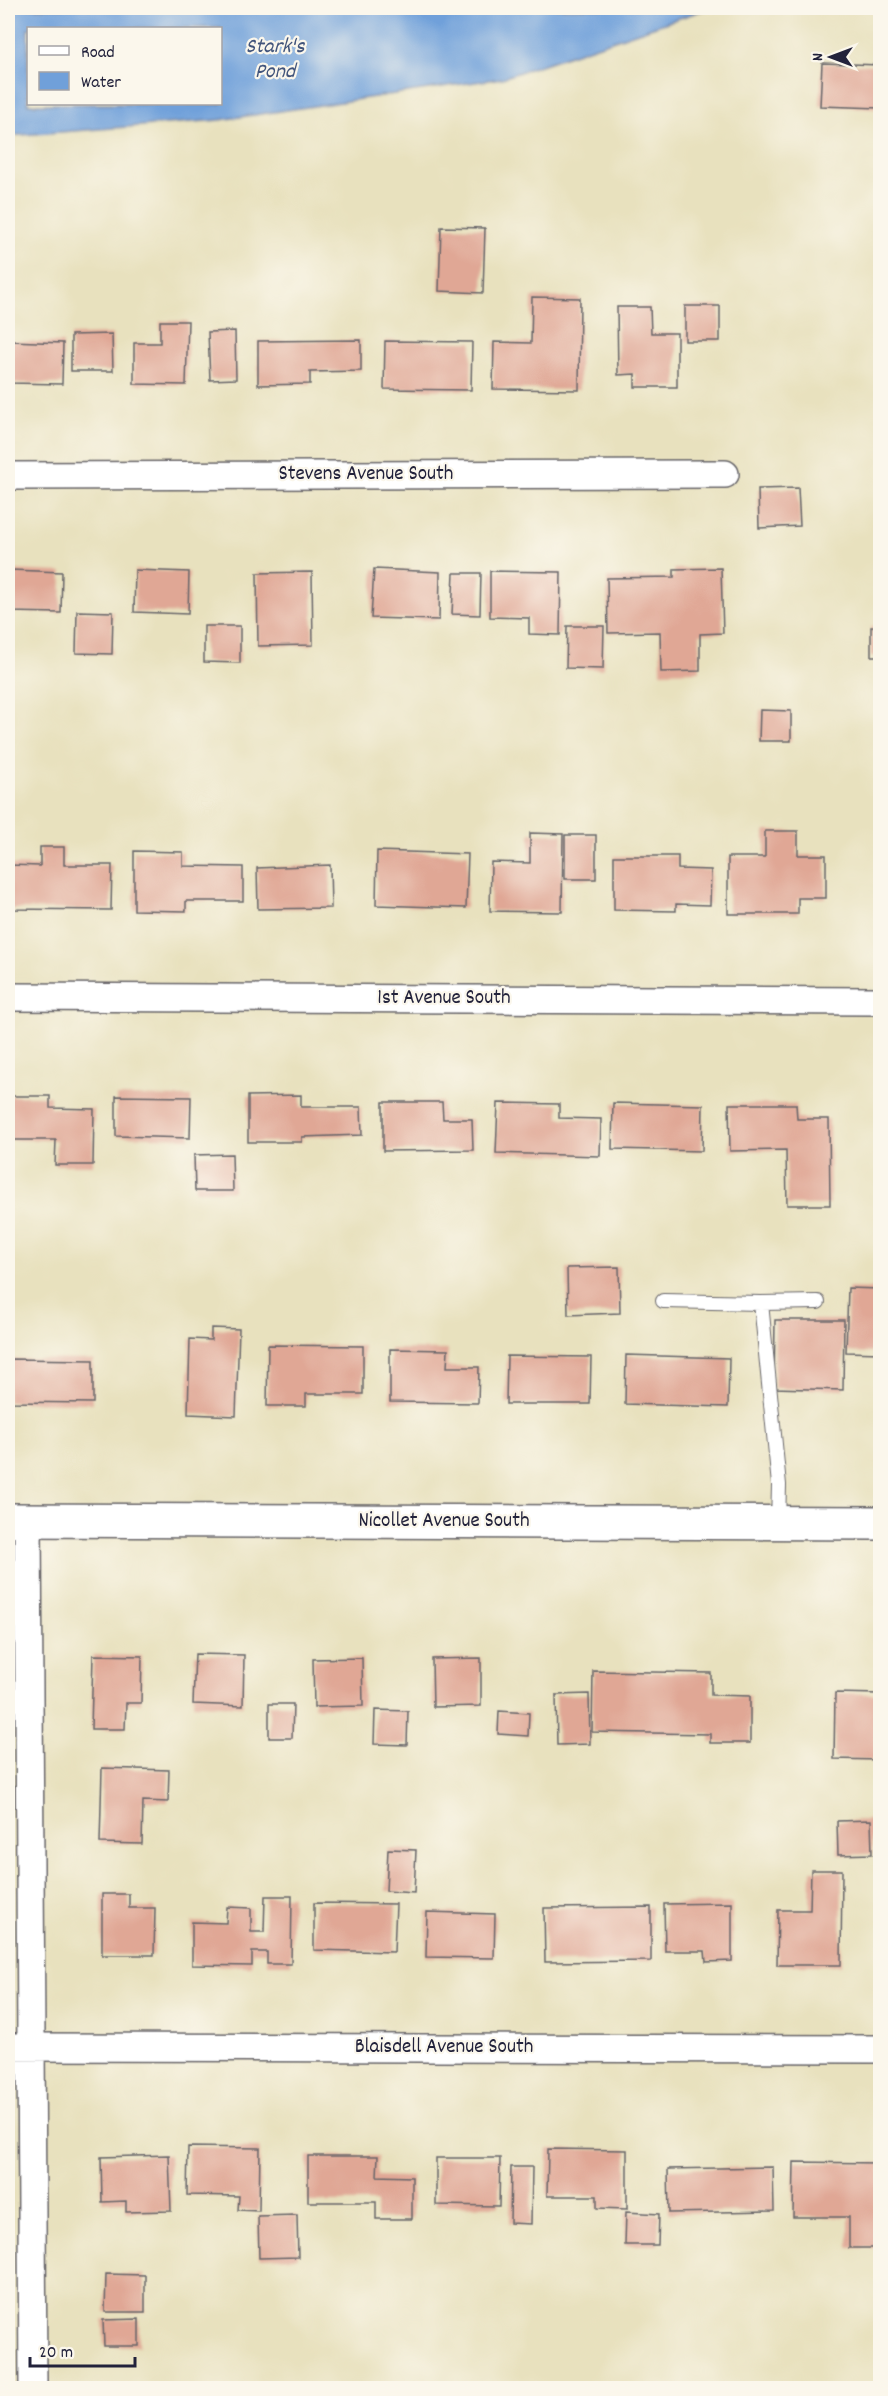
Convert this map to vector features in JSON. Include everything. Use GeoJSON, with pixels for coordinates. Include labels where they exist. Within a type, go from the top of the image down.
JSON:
{"type":"FeatureCollection","features":[{"type":"Feature","properties":{"kind":"main road","name":"Nicollet Avenue South"},"geometry":{"type":"LineString","coordinates":[[18,1521],[880,1523]]}},
{"type":"Feature","properties":{"kind":"street","name":"Stevens Avenue South"},"geometry":{"type":"LineString","coordinates":[[8,476],[725,474]]}},
{"type":"Feature","properties":{"kind":"street","name":"1st Avenue South"},"geometry":{"type":"LineString","coordinates":[[8,997],[880,1001]]}},
{"type":"Feature","properties":{"kind":"street"},"geometry":{"type":"LineString","coordinates":[[18,1521],[19,2047],[33,2388]]}},
{"type":"Feature","properties":{"kind":"street","name":"Blaisdell Avenue South"},"geometry":{"type":"LineString","coordinates":[[19,2047],[880,2049]]}},
{"type":"Feature","properties":{"kind":"lane"},"geometry":{"type":"LineString","coordinates":[[663,1301],[818,1302]]}},
{"type":"Feature","properties":{"kind":"lane"},"geometry":{"type":"LineString","coordinates":[[761,1303],[779,1485],[778,1523]]}},
{"type":"Feature","properties":{"kind":"water","name":"Stark's Pond"},"geometry":{"type":"Polygon","coordinates":[[[8,8],[709,8],[502,78],[220,120],[8,136],[8,8]]]}},
{"type":"Feature","properties":{"kind":"building"},"geometry":{"type":"Polygon","coordinates":[[[822,63],[880,65],[880,108],[820,106],[822,63]]]}},
{"type":"Feature","properties":{"kind":"building"},"geometry":{"type":"Polygon","coordinates":[[[441,227],[485,228],[483,293],[439,291],[441,227]]]}},
{"type":"Feature","properties":{"kind":"building"},"geometry":{"type":"Polygon","coordinates":[[[532,297],[580,298],[579,390],[493,389],[494,342],[531,343],[532,297]]]}},
{"type":"Feature","properties":{"kind":"building"},"geometry":{"type":"Polygon","coordinates":[[[685,306],[720,306],[720,341],[685,341],[685,306]]]}},
{"type":"Feature","properties":{"kind":"building"},"geometry":{"type":"Polygon","coordinates":[[[617,307],[650,307],[651,333],[677,333],[677,387],[635,387],[635,374],[618,375],[617,307]]]}},
{"type":"Feature","properties":{"kind":"building"},"geometry":{"type":"Polygon","coordinates":[[[160,321],[188,321],[186,385],[134,384],[134,343],[160,343],[160,321]]]}},
{"type":"Feature","properties":{"kind":"building"},"geometry":{"type":"Polygon","coordinates":[[[235,331],[236,379],[210,380],[208,332],[235,331]]]}},
{"type":"Feature","properties":{"kind":"building"},"geometry":{"type":"Polygon","coordinates":[[[112,334],[113,371],[71,371],[71,335],[112,334]]]}},
{"type":"Feature","properties":{"kind":"building"},"geometry":{"type":"Polygon","coordinates":[[[361,340],[361,371],[310,372],[310,384],[258,385],[258,341],[361,340]]]}},
{"type":"Feature","properties":{"kind":"building"},"geometry":{"type":"Polygon","coordinates":[[[10,341],[63,343],[62,384],[9,383],[10,341]]]}},
{"type":"Feature","properties":{"kind":"building"},"geometry":{"type":"Polygon","coordinates":[[[385,341],[472,342],[471,390],[384,389],[385,341]]]}},
{"type":"Feature","properties":{"kind":"building"},"geometry":{"type":"Polygon","coordinates":[[[798,488],[800,526],[759,528],[758,489],[798,488]]]}},
{"type":"Feature","properties":{"kind":"building"},"geometry":{"type":"Polygon","coordinates":[[[721,568],[723,633],[700,634],[700,671],[661,672],[660,632],[608,633],[607,578],[674,577],[674,569],[721,568]]]}},
{"type":"Feature","properties":{"kind":"building"},"geometry":{"type":"Polygon","coordinates":[[[374,569],[440,572],[439,620],[371,618],[374,569]]]}},
{"type":"Feature","properties":{"kind":"building"},"geometry":{"type":"Polygon","coordinates":[[[10,570],[62,572],[61,613],[9,612],[10,570]]]}},
{"type":"Feature","properties":{"kind":"building"},"geometry":{"type":"Polygon","coordinates":[[[135,570],[189,572],[188,614],[134,612],[135,570]]]}},
{"type":"Feature","properties":{"kind":"building"},"geometry":{"type":"Polygon","coordinates":[[[490,571],[561,572],[560,635],[529,634],[529,618],[490,617],[490,571]]]}},
{"type":"Feature","properties":{"kind":"building"},"geometry":{"type":"Polygon","coordinates":[[[312,572],[313,645],[258,646],[257,573],[312,572]]]}},
{"type":"Feature","properties":{"kind":"building"},"geometry":{"type":"Polygon","coordinates":[[[454,573],[481,573],[480,615],[452,614],[454,573]]]}},
{"type":"Feature","properties":{"kind":"building"},"geometry":{"type":"Polygon","coordinates":[[[77,611],[113,612],[112,654],[76,653],[77,611]]]}},
{"type":"Feature","properties":{"kind":"building"},"geometry":{"type":"Polygon","coordinates":[[[204,626],[240,626],[240,663],[204,662],[204,626]]]}},
{"type":"Feature","properties":{"kind":"building"},"geometry":{"type":"Polygon","coordinates":[[[567,626],[604,626],[603,669],[566,668],[567,626]]]}},
{"type":"Feature","properties":{"kind":"building"},"geometry":{"type":"Polygon","coordinates":[[[871,627],[880,627],[880,656],[871,656],[871,627]]]}},
{"type":"Feature","properties":{"kind":"building"},"geometry":{"type":"Polygon","coordinates":[[[760,710],[791,711],[791,741],[759,741],[760,710]]]}},
{"type":"Feature","properties":{"kind":"building"},"geometry":{"type":"Polygon","coordinates":[[[765,831],[798,831],[798,855],[826,855],[826,898],[798,898],[798,914],[728,914],[728,857],[765,857],[765,831]]]}},
{"type":"Feature","properties":{"kind":"building"},"geometry":{"type":"Polygon","coordinates":[[[530,833],[563,834],[562,912],[490,911],[491,862],[530,863],[530,833]]]}},
{"type":"Feature","properties":{"kind":"building"},"geometry":{"type":"Polygon","coordinates":[[[565,835],[596,835],[596,879],[565,879],[565,835]]]}},
{"type":"Feature","properties":{"kind":"building"},"geometry":{"type":"Polygon","coordinates":[[[40,847],[64,847],[64,865],[112,865],[111,910],[9,909],[9,865],[40,866],[40,847]]]}},
{"type":"Feature","properties":{"kind":"building"},"geometry":{"type":"Polygon","coordinates":[[[134,851],[183,852],[183,866],[243,867],[243,901],[186,901],[186,911],[134,910],[134,851]]]}},
{"type":"Feature","properties":{"kind":"building"},"geometry":{"type":"Polygon","coordinates":[[[377,851],[468,854],[466,908],[376,905],[377,851]]]}},
{"type":"Feature","properties":{"kind":"building"},"geometry":{"type":"Polygon","coordinates":[[[614,856],[678,856],[678,869],[711,870],[710,905],[676,904],[676,911],[614,910],[614,856]]]}},
{"type":"Feature","properties":{"kind":"building"},"geometry":{"type":"Polygon","coordinates":[[[330,865],[331,908],[258,909],[257,868],[330,865]]]}},
{"type":"Feature","properties":{"kind":"building"},"geometry":{"type":"Polygon","coordinates":[[[301,1095],[301,1107],[361,1107],[362,1135],[302,1137],[302,1142],[248,1142],[248,1096],[301,1095]]]}},
{"type":"Feature","properties":{"kind":"building"},"geometry":{"type":"Polygon","coordinates":[[[8,1096],[50,1096],[50,1108],[94,1109],[93,1165],[55,1165],[56,1140],[8,1140],[8,1096]]]}},
{"type":"Feature","properties":{"kind":"building"},"geometry":{"type":"Polygon","coordinates":[[[116,1096],[191,1097],[190,1138],[116,1136],[116,1096]]]}},
{"type":"Feature","properties":{"kind":"building"},"geometry":{"type":"Polygon","coordinates":[[[383,1102],[442,1102],[443,1119],[472,1119],[473,1150],[383,1151],[383,1102]]]}},
{"type":"Feature","properties":{"kind":"building"},"geometry":{"type":"Polygon","coordinates":[[[498,1103],[559,1104],[559,1118],[601,1119],[600,1156],[496,1153],[498,1103]]]}},
{"type":"Feature","properties":{"kind":"building"},"geometry":{"type":"Polygon","coordinates":[[[613,1103],[703,1105],[702,1151],[612,1149],[613,1103]]]}},
{"type":"Feature","properties":{"kind":"building"},"geometry":{"type":"Polygon","coordinates":[[[729,1104],[796,1104],[797,1119],[829,1119],[830,1205],[787,1205],[786,1150],[730,1151],[729,1104]]]}},
{"type":"Feature","properties":{"kind":"building"},"geometry":{"type":"Polygon","coordinates":[[[232,1154],[233,1191],[195,1191],[194,1155],[232,1154]]]}},
{"type":"Feature","properties":{"kind":"building"},"geometry":{"type":"Polygon","coordinates":[[[619,1267],[620,1313],[568,1315],[567,1268],[619,1267]]]}},
{"type":"Feature","properties":{"kind":"building"},"geometry":{"type":"Polygon","coordinates":[[[848,1288],[880,1289],[880,1353],[846,1352],[848,1288]]]}},
{"type":"Feature","properties":{"kind":"building"},"geometry":{"type":"Polygon","coordinates":[[[775,1320],[844,1320],[843,1390],[774,1388],[775,1320]]]}},
{"type":"Feature","properties":{"kind":"building"},"geometry":{"type":"Polygon","coordinates":[[[211,1328],[239,1329],[236,1416],[188,1414],[190,1339],[211,1340],[211,1328]]]}},
{"type":"Feature","properties":{"kind":"building"},"geometry":{"type":"Polygon","coordinates":[[[268,1345],[363,1346],[363,1394],[306,1394],[306,1406],[267,1406],[268,1345]]]}},
{"type":"Feature","properties":{"kind":"building"},"geometry":{"type":"Polygon","coordinates":[[[390,1349],[448,1350],[447,1367],[479,1367],[478,1403],[390,1402],[390,1349]]]}},
{"type":"Feature","properties":{"kind":"building"},"geometry":{"type":"Polygon","coordinates":[[[626,1355],[729,1358],[728,1407],[625,1404],[626,1355]]]}},
{"type":"Feature","properties":{"kind":"building"},"geometry":{"type":"Polygon","coordinates":[[[507,1356],[591,1357],[590,1404],[506,1404],[507,1356]]]}},
{"type":"Feature","properties":{"kind":"building"},"geometry":{"type":"Polygon","coordinates":[[[8,1359],[93,1360],[93,1403],[8,1402],[8,1359]]]}},
{"type":"Feature","properties":{"kind":"building"},"geometry":{"type":"Polygon","coordinates":[[[195,1654],[244,1655],[243,1706],[193,1704],[195,1654]]]}},
{"type":"Feature","properties":{"kind":"building"},"geometry":{"type":"Polygon","coordinates":[[[93,1655],[142,1656],[141,1703],[126,1703],[125,1729],[91,1729],[93,1655]]]}},
{"type":"Feature","properties":{"kind":"building"},"geometry":{"type":"Polygon","coordinates":[[[362,1658],[363,1706],[314,1707],[313,1659],[362,1658]]]}},
{"type":"Feature","properties":{"kind":"building"},"geometry":{"type":"Polygon","coordinates":[[[481,1658],[481,1706],[433,1707],[432,1659],[481,1658]]]}},
{"type":"Feature","properties":{"kind":"building"},"geometry":{"type":"Polygon","coordinates":[[[593,1671],[711,1673],[711,1695],[750,1696],[750,1743],[710,1743],[710,1734],[592,1732],[593,1671]]]}},
{"type":"Feature","properties":{"kind":"building"},"geometry":{"type":"Polygon","coordinates":[[[835,1693],[880,1694],[880,1760],[834,1759],[835,1693]]]}},
{"type":"Feature","properties":{"kind":"building"},"geometry":{"type":"Polygon","coordinates":[[[589,1694],[590,1744],[557,1745],[556,1695],[589,1694]]]}},
{"type":"Feature","properties":{"kind":"building"},"geometry":{"type":"Polygon","coordinates":[[[269,1704],[293,1704],[292,1738],[269,1738],[269,1704]]]}},
{"type":"Feature","properties":{"kind":"building"},"geometry":{"type":"Polygon","coordinates":[[[375,1710],[408,1711],[407,1745],[374,1744],[375,1710]]]}},
{"type":"Feature","properties":{"kind":"building"},"geometry":{"type":"Polygon","coordinates":[[[499,1711],[529,1713],[528,1736],[498,1734],[499,1711]]]}},
{"type":"Feature","properties":{"kind":"building"},"geometry":{"type":"Polygon","coordinates":[[[102,1768],[169,1770],[168,1802],[143,1801],[142,1844],[100,1843],[102,1768]]]}},
{"type":"Feature","properties":{"kind":"building"},"geometry":{"type":"Polygon","coordinates":[[[871,1820],[872,1854],[838,1855],[837,1821],[871,1820]]]}},
{"type":"Feature","properties":{"kind":"building"},"geometry":{"type":"Polygon","coordinates":[[[388,1849],[416,1850],[414,1893],[386,1891],[388,1849]]]}},
{"type":"Feature","properties":{"kind":"building"},"geometry":{"type":"Polygon","coordinates":[[[811,1870],[842,1870],[841,1965],[777,1965],[778,1910],[810,1910],[811,1870]]]}},
{"type":"Feature","properties":{"kind":"building"},"geometry":{"type":"Polygon","coordinates":[[[102,1894],[129,1894],[129,1908],[155,1908],[154,1955],[102,1955],[102,1894]]]}},
{"type":"Feature","properties":{"kind":"building"},"geometry":{"type":"Polygon","coordinates":[[[265,1896],[292,1896],[291,1964],[267,1964],[267,1952],[252,1952],[252,1966],[192,1965],[192,1922],[226,1923],[227,1907],[251,1908],[251,1932],[264,1932],[265,1896]]]}},
{"type":"Feature","properties":{"kind":"building"},"geometry":{"type":"Polygon","coordinates":[[[314,1903],[396,1904],[394,1952],[314,1950],[314,1903]]]}},
{"type":"Feature","properties":{"kind":"building"},"geometry":{"type":"Polygon","coordinates":[[[732,1903],[732,1961],[706,1962],[705,1951],[665,1951],[664,1904],[732,1903]]]}},
{"type":"Feature","properties":{"kind":"building"},"geometry":{"type":"Polygon","coordinates":[[[651,1907],[651,1961],[545,1962],[544,1908],[651,1907]]]}},
{"type":"Feature","properties":{"kind":"building"},"geometry":{"type":"Polygon","coordinates":[[[427,1912],[495,1914],[494,1958],[426,1957],[427,1912]]]}},
{"type":"Feature","properties":{"kind":"building"},"geometry":{"type":"Polygon","coordinates":[[[188,2147],[260,2148],[259,2211],[238,2210],[239,2196],[187,2195],[188,2147]]]}},
{"type":"Feature","properties":{"kind":"building"},"geometry":{"type":"Polygon","coordinates":[[[548,2149],[627,2150],[627,2209],[597,2208],[597,2196],[547,2196],[548,2149]]]}},
{"type":"Feature","properties":{"kind":"building"},"geometry":{"type":"Polygon","coordinates":[[[169,2155],[171,2211],[126,2212],[126,2201],[102,2202],[101,2157],[169,2155]]]}},
{"type":"Feature","properties":{"kind":"building"},"geometry":{"type":"Polygon","coordinates":[[[308,2156],[378,2156],[377,2176],[412,2177],[412,2219],[376,2219],[376,2202],[308,2202],[308,2156]]]}},
{"type":"Feature","properties":{"kind":"building"},"geometry":{"type":"Polygon","coordinates":[[[436,2158],[500,2158],[499,2206],[436,2205],[436,2158]]]}},
{"type":"Feature","properties":{"kind":"building"},"geometry":{"type":"Polygon","coordinates":[[[794,2162],[880,2163],[880,2248],[849,2248],[849,2217],[793,2217],[794,2162]]]}},
{"type":"Feature","properties":{"kind":"building"},"geometry":{"type":"Polygon","coordinates":[[[511,2167],[532,2167],[531,2224],[510,2223],[511,2167]]]}},
{"type":"Feature","properties":{"kind":"building"},"geometry":{"type":"Polygon","coordinates":[[[773,2167],[774,2211],[669,2213],[668,2169],[773,2167]]]}},
{"type":"Feature","properties":{"kind":"building"},"geometry":{"type":"Polygon","coordinates":[[[626,2212],[659,2214],[658,2245],[625,2245],[626,2212]]]}},
{"type":"Feature","properties":{"kind":"building"},"geometry":{"type":"Polygon","coordinates":[[[297,2215],[298,2257],[259,2258],[258,2216],[297,2215]]]}},
{"type":"Feature","properties":{"kind":"building"},"geometry":{"type":"Polygon","coordinates":[[[106,2274],[145,2275],[145,2312],[105,2312],[106,2274]]]}},
{"type":"Feature","properties":{"kind":"building"},"geometry":{"type":"Polygon","coordinates":[[[139,2319],[139,2346],[104,2346],[103,2320],[139,2319]]]}}]}
